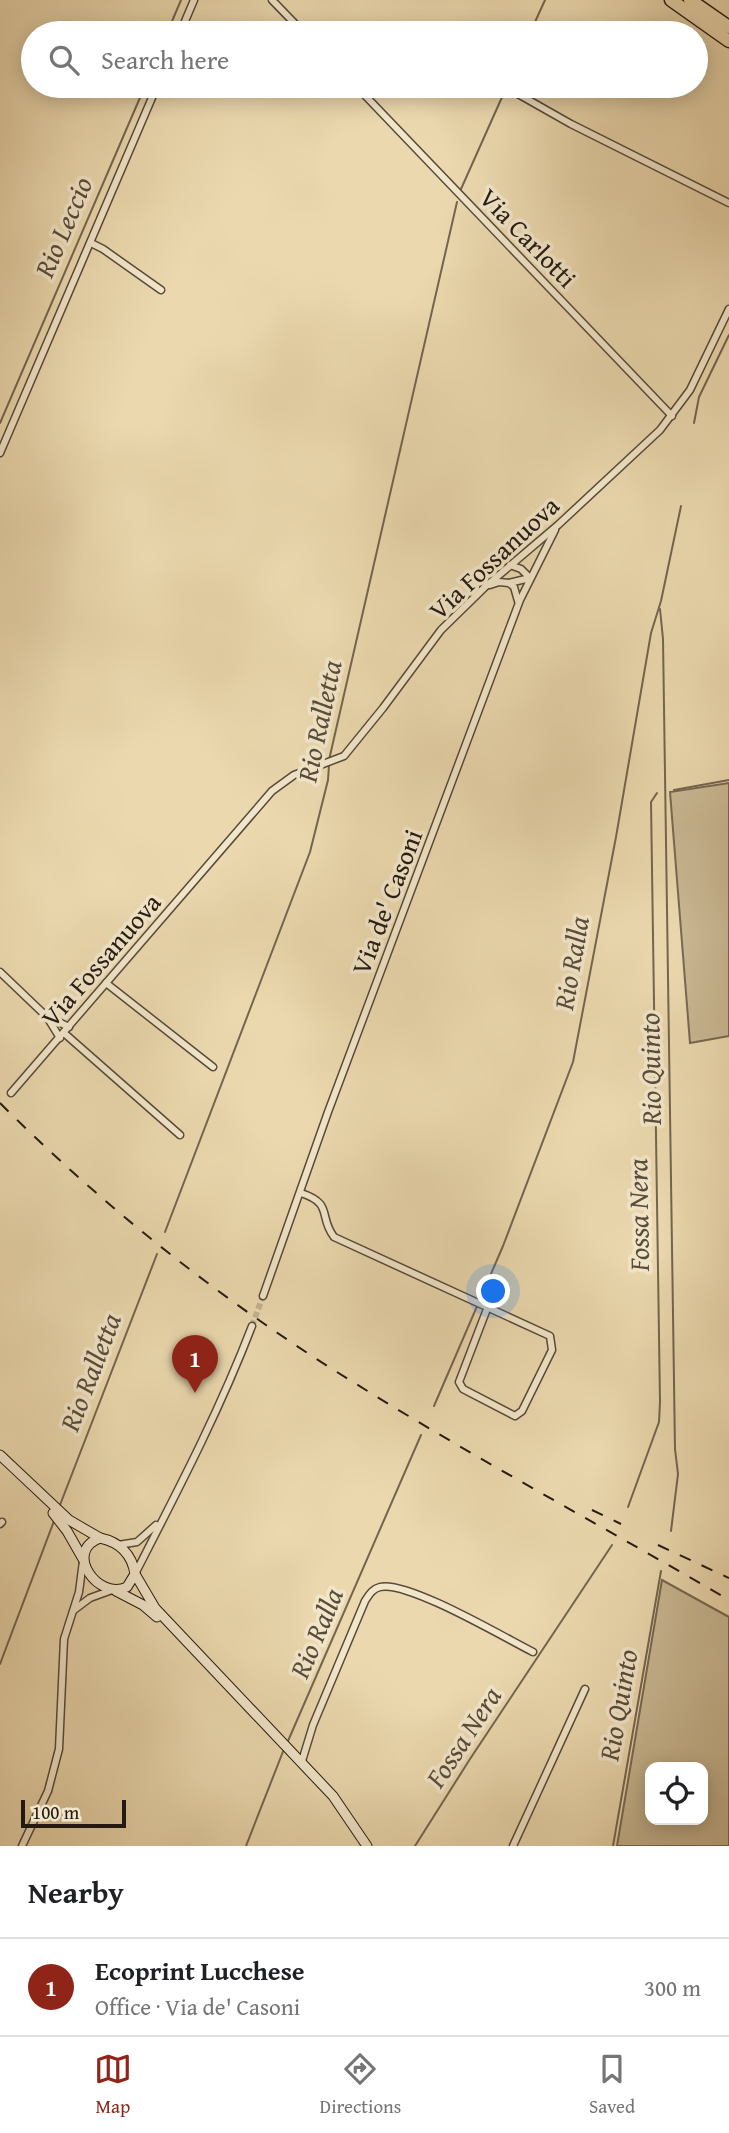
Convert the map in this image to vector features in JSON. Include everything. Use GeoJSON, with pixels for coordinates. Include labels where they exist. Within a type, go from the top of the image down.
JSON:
{"type":"FeatureCollection","features":[{"type":"Feature","properties":{"kind":"highway"},"geometry":{"type":"LineString","coordinates":[[671,0],[701,21]]}},
{"type":"Feature","properties":{"kind":"highway"},"geometry":{"type":"LineString","coordinates":[[690,0],[729,27]]}},
{"type":"Feature","properties":{"kind":"highway"},"geometry":{"type":"LineString","coordinates":[[708,26],[729,41]]}},
{"type":"Feature","properties":{"kind":"main road"},"geometry":{"type":"LineString","coordinates":[[0,1455],[72,1523],[118,1545],[130,1558],[135,1574],[155,1608],[302,1761],[333,1796],[367,1846]]}},
{"type":"Feature","properties":{"kind":"main road"},"geometry":{"type":"LineString","coordinates":[[27,1482],[68,1531],[91,1577],[100,1585],[149,1609],[187,1643]]}},
{"type":"Feature","properties":{"kind":"main road"},"geometry":{"type":"LineString","coordinates":[[83,1559],[89,1544],[100,1538]]}},
{"type":"Feature","properties":{"kind":"main road"},"geometry":{"type":"LineString","coordinates":[[114,1590],[127,1587],[135,1574]]}},
{"type":"Feature","properties":{"kind":"street"},"geometry":{"type":"LineString","coordinates":[[185,21],[194,0]]}},
{"type":"Feature","properties":{"kind":"street"},"geometry":{"type":"LineString","coordinates":[[272,0],[292,21]]}},
{"type":"Feature","properties":{"kind":"street"},"geometry":{"type":"LineString","coordinates":[[0,453],[152,98]]}},
{"type":"Feature","properties":{"kind":"street","name":"Via Carlotti"},"geometry":{"type":"LineString","coordinates":[[368,98],[673,416]]}},
{"type":"Feature","properties":{"kind":"street"},"geometry":{"type":"LineString","coordinates":[[525,98],[729,203]]}},
{"type":"Feature","properties":{"kind":"street"},"geometry":{"type":"LineString","coordinates":[[91,243],[161,290]]}},
{"type":"Feature","properties":{"kind":"street","name":"Via Fossanuova"},"geometry":{"type":"LineString","coordinates":[[11,1093],[272,791],[294,775],[344,756],[441,631],[485,587],[558,525],[673,416],[695,382],[729,309]]}},
{"type":"Feature","properties":{"kind":"street","name":"Via de' Casoni"},"geometry":{"type":"LineString","coordinates":[[263,1296],[328,1112],[518,604],[558,525]]}},
{"type":"Feature","properties":{"kind":"street"},"geometry":{"type":"LineString","coordinates":[[510,565],[521,569],[530,578]]}},
{"type":"Feature","properties":{"kind":"street"},"geometry":{"type":"LineString","coordinates":[[485,587],[499,582],[509,583],[530,578]]}},
{"type":"Feature","properties":{"kind":"street"},"geometry":{"type":"LineString","coordinates":[[509,583],[514,587],[518,604]]}},
{"type":"Feature","properties":{"kind":"street"},"geometry":{"type":"LineString","coordinates":[[2,975],[65,1032]]}},
{"type":"Feature","properties":{"kind":"street"},"geometry":{"type":"LineString","coordinates":[[106,983],[213,1067]]}},
{"type":"Feature","properties":{"kind":"street"},"geometry":{"type":"LineString","coordinates":[[46,1016],[180,1135]]}},
{"type":"Feature","properties":{"kind":"street"},"geometry":{"type":"LineString","coordinates":[[301,1193],[319,1202],[324,1209],[328,1230],[334,1237],[550,1336],[552,1350],[522,1411],[515,1416],[463,1389],[459,1382],[486,1308]]}},
{"type":"Feature","properties":{"kind":"street"},"geometry":{"type":"LineString","coordinates":[[135,1574],[222,1401],[252,1326]]}},
{"type":"Feature","properties":{"kind":"street"},"geometry":{"type":"LineString","coordinates":[[118,1545],[137,1542],[163,1519]]}},
{"type":"Feature","properties":{"kind":"street"},"geometry":{"type":"LineString","coordinates":[[22,1846],[48,1791],[59,1749],[63,1644],[66,1626],[81,1584],[83,1559]]}},
{"type":"Feature","properties":{"kind":"street"},"geometry":{"type":"LineString","coordinates":[[302,1761],[313,1725],[365,1601],[371,1592],[381,1586],[397,1588],[427,1598],[533,1652]]}},
{"type":"Feature","properties":{"kind":"street"},"geometry":{"type":"LineString","coordinates":[[72,1611],[90,1598],[114,1590]]}},
{"type":"Feature","properties":{"kind":"street"},"geometry":{"type":"LineString","coordinates":[[513,1846],[585,1689]]}},
{"type":"Feature","properties":{"kind":"shaded area"},"geometry":{"type":"Polygon","coordinates":[[[729,783],[729,1036],[690,1043],[670,792],[729,783]]]}},
{"type":"Feature","properties":{"kind":"shaded area"},"geometry":{"type":"Polygon","coordinates":[[[662,1580],[729,1617],[729,1846],[617,1846],[662,1580]]]}},
{"type":"Feature","properties":{"kind":"waterway","name":"Rio Leccio"},"geometry":{"type":"LineString","coordinates":[[172,21],[181,0]]}},
{"type":"Feature","properties":{"kind":"waterway","name":"Rio Ralletta"},"geometry":{"type":"LineString","coordinates":[[535,21],[545,0]]}},
{"type":"Feature","properties":{"kind":"waterway","name":"Rio Leccio"},"geometry":{"type":"LineString","coordinates":[[0,423],[140,98]]}},
{"type":"Feature","properties":{"kind":"waterway","name":"Rio Ralletta"},"geometry":{"type":"LineString","coordinates":[[461,189],[502,98]]}},
{"type":"Feature","properties":{"kind":"waterway","name":"Rio Ralletta"},"geometry":{"type":"LineString","coordinates":[[329,760],[457,202]]}},
{"type":"Feature","properties":{"kind":"waterway","name":"Rio Ralla"},"geometry":{"type":"LineString","coordinates":[[694,423],[699,397],[729,335]]}},
{"type":"Feature","properties":{"kind":"waterway","name":"Rio Ralla"},"geometry":{"type":"LineString","coordinates":[[434,1406],[503,1246],[573,1062],[651,633],[661,601],[681,506]]}},
{"type":"Feature","properties":{"kind":"waterway","name":"Rio Quinto"},"geometry":{"type":"LineString","coordinates":[[660,609],[663,639],[675,1449],[678,1474],[671,1531]]}},
{"type":"Feature","properties":{"kind":"waterway","name":"Rio Ralletta"},"geometry":{"type":"LineString","coordinates":[[165,1232],[310,852],[328,780],[329,765]]}},
{"type":"Feature","properties":{"kind":"waterway","name":"Fossa Nera"},"geometry":{"type":"LineString","coordinates":[[674,790],[729,780]]}},
{"type":"Feature","properties":{"kind":"waterway","name":"Fossa Nera"},"geometry":{"type":"LineString","coordinates":[[628,1507],[659,1422],[660,1402],[651,802],[657,793]]}},
{"type":"Feature","properties":{"kind":"waterway","name":"Rio Ralletta"},"geometry":{"type":"LineString","coordinates":[[60,1505],[157,1254]]}},
{"type":"Feature","properties":{"kind":"waterway","name":"Rio Ralla"},"geometry":{"type":"LineString","coordinates":[[288,1741],[421,1435]]}},
{"type":"Feature","properties":{"kind":"waterway","name":"Rio Ralletta"},"geometry":{"type":"LineString","coordinates":[[0,1664],[54,1521]]}},
{"type":"Feature","properties":{"kind":"waterway","name":"Fossa Nera"},"geometry":{"type":"LineString","coordinates":[[415,1846],[612,1545]]}},
{"type":"Feature","properties":{"kind":"waterway","name":"Rio Quinto"},"geometry":{"type":"LineString","coordinates":[[613,1846],[661,1571]]}},
{"type":"Feature","properties":{"kind":"waterway","name":"Rio Ralla"},"geometry":{"type":"LineString","coordinates":[[246,1846],[284,1749]]}},
{"type":"Feature","properties":{"kind":"tunnel"},"geometry":{"type":"LineString","coordinates":[[252,1326],[263,1296]]}},
{"type":"Feature","properties":{"kind":"railway"},"geometry":{"type":"LineString","coordinates":[[0,1103],[82,1180],[168,1253],[305,1352],[493,1466],[729,1600]]}},
{"type":"Feature","properties":{"kind":"railway"},"geometry":{"type":"LineString","coordinates":[[592,1510],[621,1524]]}},
{"type":"Feature","properties":{"kind":"railway"},"geometry":{"type":"LineString","coordinates":[[658,1545],[729,1578]]}},
{"type":"Feature","properties":{"kind":"place","name":"Ecoprint Lucchese"},"geometry":{"type":"Point","coordinates":[195,1393]}}]}
